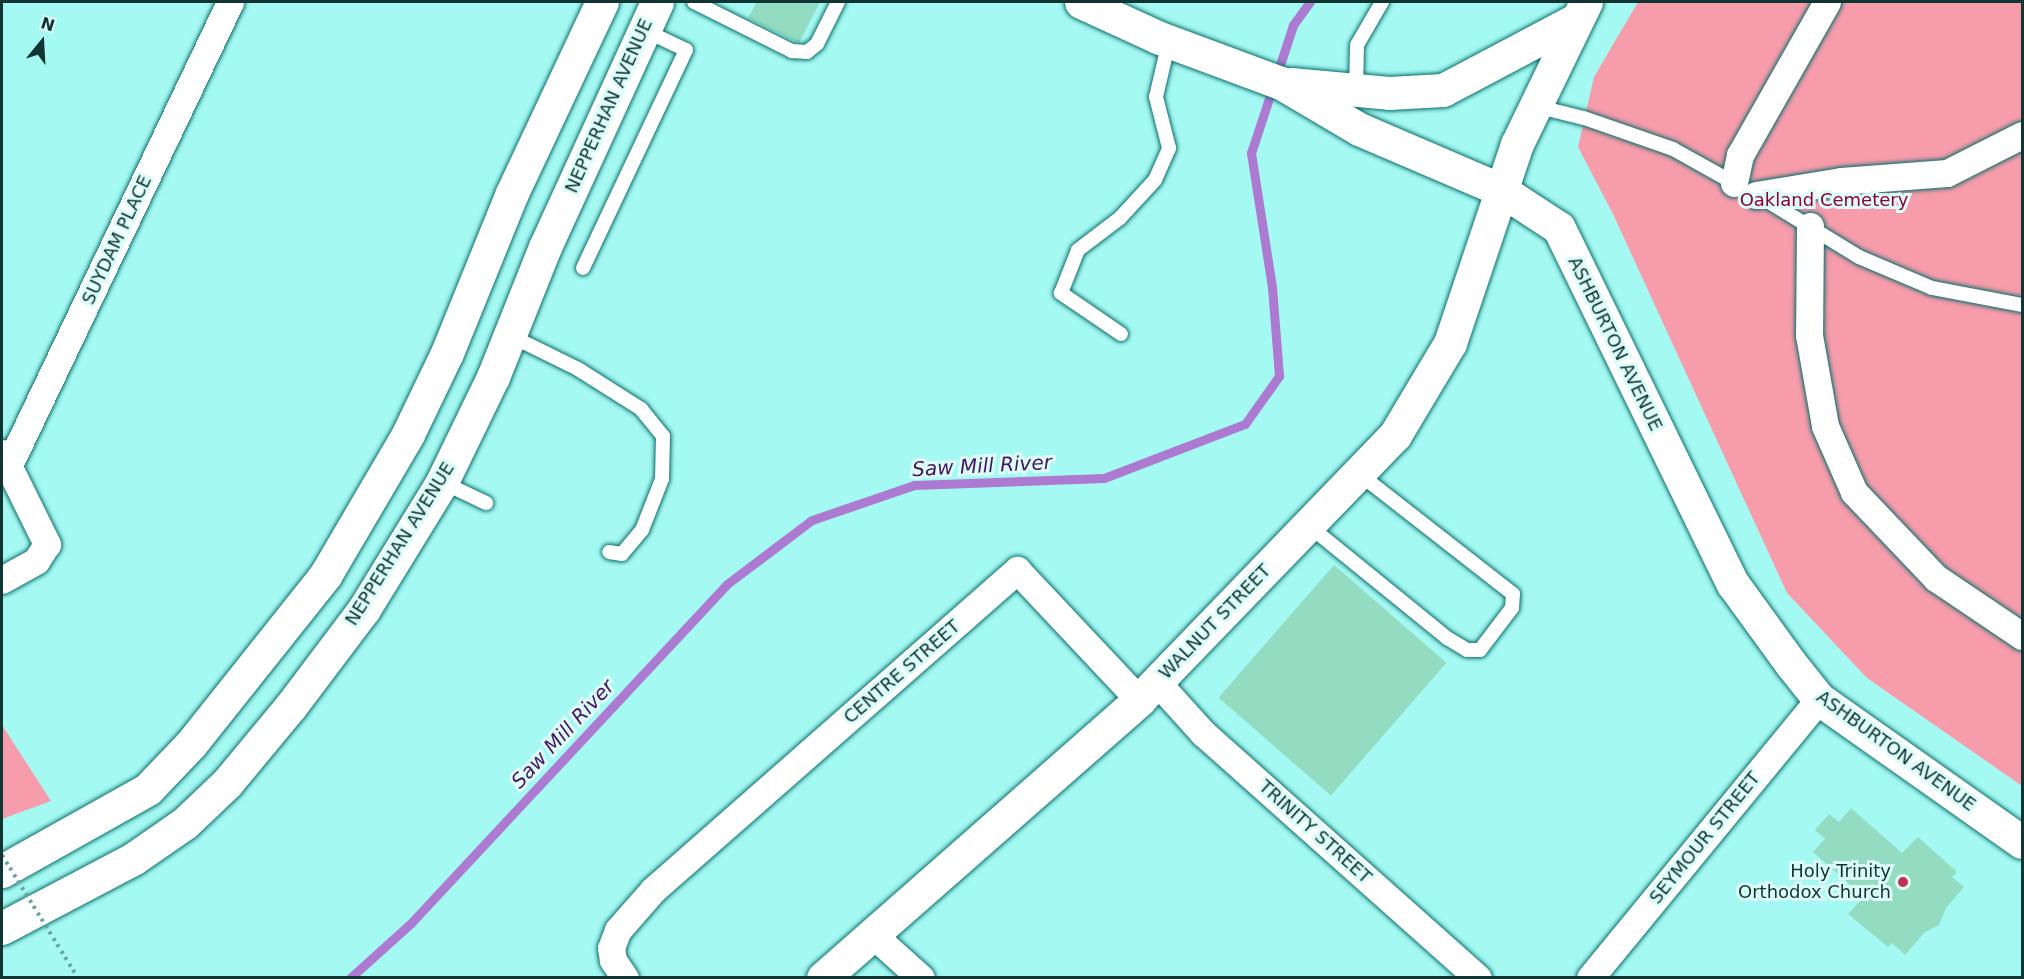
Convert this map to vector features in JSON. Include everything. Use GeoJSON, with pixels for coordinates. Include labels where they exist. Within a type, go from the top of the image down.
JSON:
{"type":"FeatureCollection","features":[{"type":"Feature","properties":{"kind":"main road"},"geometry":{"type":"LineString","coordinates":[[2,871],[148,789],[191,744],[326,574],[418,414],[447,353],[512,193],[602,2]]}},
{"type":"Feature","properties":{"kind":"main road","name":"ASHBURTON AVENUE"},"geometry":{"type":"LineString","coordinates":[[1100,6],[1169,41],[1281,83],[1359,129],[1502,190],[1559,228],[1733,584],[1819,699],[2022,842]]}},
{"type":"Feature","properties":{"kind":"main road"},"geometry":{"type":"LineString","coordinates":[[1281,83],[1356,90],[1443,90],[1578,8]]}},
{"type":"Feature","properties":{"kind":"main road","name":"WALNUT STREET"},"geometry":{"type":"LineString","coordinates":[[824,978],[872,933],[1148,691],[1395,435],[1450,343],[1502,190],[1535,106],[1578,8]]}},
{"type":"Feature","properties":{"kind":"main road","name":"NEPPERHAN AVENUE"},"geometry":{"type":"LineString","coordinates":[[2,928],[133,859],[185,823],[227,783],[291,706],[364,609],[442,482],[510,335],[650,16]]}},
{"type":"Feature","properties":{"kind":"street","name":"SUYDAM PLACE"},"geometry":{"type":"LineString","coordinates":[[5,459],[230,2]]}},
{"type":"Feature","properties":{"kind":"street"},"geometry":{"type":"LineString","coordinates":[[1827,2],[1740,155],[1745,189],[1947,173],[2022,135]]}},
{"type":"Feature","properties":{"kind":"street"},"geometry":{"type":"LineString","coordinates":[[1810,226],[1811,346],[1825,426],[1854,492],[1936,578],[2022,636]]}},
{"type":"Feature","properties":{"kind":"street"},"geometry":{"type":"LineString","coordinates":[[2,580],[36,561],[47,544],[5,459]]}},
{"type":"Feature","properties":{"kind":"street","name":"CENTRE STREET"},"geometry":{"type":"LineString","coordinates":[[625,978],[613,960],[611,948],[618,930],[653,890],[1017,570],[1148,691]]}},
{"type":"Feature","properties":{"kind":"street","name":"TRINITY STREET"},"geometry":{"type":"LineString","coordinates":[[1148,691],[1203,733],[1478,978]]}},
{"type":"Feature","properties":{"kind":"street","name":"SEYMOUR STREET"},"geometry":{"type":"LineString","coordinates":[[1590,978],[1819,699]]}},
{"type":"Feature","properties":{"kind":"street"},"geometry":{"type":"LineString","coordinates":[[872,933],[921,978]]}},
{"type":"Feature","properties":{"kind":"lane"},"geometry":{"type":"LineString","coordinates":[[694,2],[792,51],[807,52],[817,44],[838,2]]}},
{"type":"Feature","properties":{"kind":"lane"},"geometry":{"type":"LineString","coordinates":[[722,15],[728,2]]}},
{"type":"Feature","properties":{"kind":"lane"},"geometry":{"type":"LineString","coordinates":[[1356,90],[1357,45],[1382,2]]}},
{"type":"Feature","properties":{"kind":"lane"},"geometry":{"type":"LineString","coordinates":[[583,268],[686,50],[650,16]]}},
{"type":"Feature","properties":{"kind":"lane"},"geometry":{"type":"LineString","coordinates":[[1121,334],[1061,293],[1078,250],[1120,218],[1155,180],[1169,148],[1156,97],[1169,41]]}},
{"type":"Feature","properties":{"kind":"lane"},"geometry":{"type":"LineString","coordinates":[[1535,106],[1584,118],[1673,149],[1810,226],[1859,257],[1932,288],[2022,305]]}},
{"type":"Feature","properties":{"kind":"lane"},"geometry":{"type":"LineString","coordinates":[[510,335],[578,369],[641,409],[663,436],[662,479],[642,530],[622,554],[609,552]]}},
{"type":"Feature","properties":{"kind":"lane"},"geometry":{"type":"LineString","coordinates":[[1308,525],[1447,638],[1467,650],[1480,650],[1512,608],[1513,594],[1358,473]]}},
{"type":"Feature","properties":{"kind":"lane"},"geometry":{"type":"LineString","coordinates":[[442,482],[486,502]]}},
{"type":"Feature","properties":{"kind":"path"},"geometry":{"type":"LineString","coordinates":[[2,855],[78,978]]}},
{"type":"Feature","properties":{"kind":"green space","name":"Oakland Cemetery"},"geometry":{"type":"Polygon","coordinates":[[[1638,2],[2022,2],[2022,786],[1867,678],[1787,593],[1613,214],[1578,147],[1594,77],[1638,2]]]}},
{"type":"Feature","properties":{"kind":"green space"},"geometry":{"type":"Polygon","coordinates":[[[2,725],[51,801],[2,819],[2,725]]]}},
{"type":"Feature","properties":{"kind":"building"},"geometry":{"type":"Polygon","coordinates":[[[757,2],[820,2],[799,43],[748,18],[757,2]]]}},
{"type":"Feature","properties":{"kind":"building"},"geometry":{"type":"Polygon","coordinates":[[[1334,565],[1446,663],[1331,796],[1219,698],[1334,565]]]}},
{"type":"Feature","properties":{"kind":"building","name":"Holy Trinity Orthodox Church"},"geometry":{"type":"Polygon","coordinates":[[[1851,808],[1902,853],[1918,837],[1957,872],[1952,877],[1964,887],[1946,908],[1939,925],[1925,932],[1905,955],[1892,943],[1888,947],[1848,914],[1864,897],[1813,852],[1825,839],[1815,830],[1829,814],[1839,822],[1851,808]]]}},
{"type":"Feature","properties":{"kind":"waterway","name":"Saw Mill River"},"geometry":{"type":"LineString","coordinates":[[350,978],[411,923],[727,584],[812,520],[914,485],[1104,478],[1245,424],[1279,376],[1272,287],[1251,153],[1293,25],[1310,2]]}},
{"type":"Feature","properties":{"kind":"place","name":"Holy Trinity Orthodox Church"},"geometry":{"type":"Point","coordinates":[1903,882]}}]}
